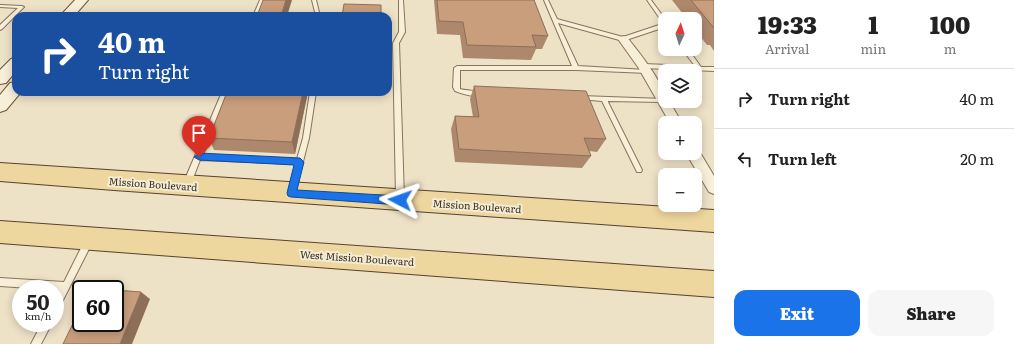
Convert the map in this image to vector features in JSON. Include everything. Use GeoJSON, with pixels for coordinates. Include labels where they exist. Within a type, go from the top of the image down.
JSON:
{"type":"FeatureCollection","features":[{"type":"Feature","properties":{"kind":"main road"},"geometry":{"type":"LineString","coordinates":[[71,12],[82,0]]}},
{"type":"Feature","properties":{"kind":"main road"},"geometry":{"type":"LineString","coordinates":[[0,79],[12,66]]}},
{"type":"Feature","properties":{"kind":"main road"},"geometry":{"type":"LineString","coordinates":[[0,106],[12,92]]}},
{"type":"Feature","properties":{"kind":"main road","name":"Mission Boulevard"},"geometry":{"type":"LineString","coordinates":[[0,172],[714,221]]}},
{"type":"Feature","properties":{"kind":"main road","name":"West Mission Boulevard"},"geometry":{"type":"LineString","coordinates":[[0,232],[714,284]]}},
{"type":"Feature","properties":{"kind":"street"},"geometry":{"type":"LineString","coordinates":[[623,39],[644,69],[658,93]]}},
{"type":"Feature","properties":{"kind":"street"},"geometry":{"type":"LineString","coordinates":[[698,160],[714,188]]}},
{"type":"Feature","properties":{"kind":"lane"},"geometry":{"type":"LineString","coordinates":[[258,12],[262,0]]}},
{"type":"Feature","properties":{"kind":"lane"},"geometry":{"type":"LineString","coordinates":[[314,0],[317,12]]}},
{"type":"Feature","properties":{"kind":"lane"},"geometry":{"type":"LineString","coordinates":[[400,200],[396,43],[402,32],[401,0]]}},
{"type":"Feature","properties":{"kind":"lane"},"geometry":{"type":"LineString","coordinates":[[546,0],[576,68]]}},
{"type":"Feature","properties":{"kind":"lane"},"geometry":{"type":"LineString","coordinates":[[649,0],[658,12]]}},
{"type":"Feature","properties":{"kind":"lane"},"geometry":{"type":"LineString","coordinates":[[0,6],[22,7],[17,12]]}},
{"type":"Feature","properties":{"kind":"lane"},"geometry":{"type":"LineString","coordinates":[[0,28],[12,17]]}},
{"type":"Feature","properties":{"kind":"lane"},"geometry":{"type":"LineString","coordinates":[[555,20],[623,39],[658,27]]}},
{"type":"Feature","properties":{"kind":"lane"},"geometry":{"type":"LineString","coordinates":[[691,56],[697,64]]}},
{"type":"Feature","properties":{"kind":"lane"},"geometry":{"type":"LineString","coordinates":[[488,95],[466,93],[457,90],[457,68],[658,69]]}},
{"type":"Feature","properties":{"kind":"lane"},"geometry":{"type":"LineString","coordinates":[[702,68],[714,69]]}},
{"type":"Feature","properties":{"kind":"lane"},"geometry":{"type":"LineString","coordinates":[[187,186],[223,96]]}},
{"type":"Feature","properties":{"kind":"lane"},"geometry":{"type":"LineString","coordinates":[[291,193],[306,138],[312,96]]}},
{"type":"Feature","properties":{"kind":"lane"},"geometry":{"type":"LineString","coordinates":[[575,98],[658,100]]}},
{"type":"Feature","properties":{"kind":"lane"},"geometry":{"type":"LineString","coordinates":[[606,99],[605,102],[638,170]]}},
{"type":"Feature","properties":{"kind":"lane"},"geometry":{"type":"LineString","coordinates":[[199,157],[300,162]]}},
{"type":"Feature","properties":{"kind":"lane"},"geometry":{"type":"LineString","coordinates":[[64,290],[90,239]]}},
{"type":"Feature","properties":{"kind":"lane"},"geometry":{"type":"LineString","coordinates":[[0,282],[66,286]]}},
{"type":"Feature","properties":{"kind":"lane"},"geometry":{"type":"LineString","coordinates":[[36,344],[42,332]]}},
{"type":"Feature","properties":{"kind":"building"},"geometry":{"type":"Polygon","coordinates":[[[263,0],[286,0],[282,12],[258,12],[263,0]]]}},
{"type":"Feature","properties":{"kind":"building"},"geometry":{"type":"Polygon","coordinates":[[[437,0],[534,0],[548,36],[532,35],[536,47],[467,45],[463,22],[439,21],[437,0]]]}},
{"type":"Feature","properties":{"kind":"building"},"geometry":{"type":"Polygon","coordinates":[[[691,0],[714,0],[714,28],[702,12],[691,0]]]}},
{"type":"Feature","properties":{"kind":"building"},"geometry":{"type":"Polygon","coordinates":[[[344,4],[381,5],[381,12],[343,12],[344,4]]]}},
{"type":"Feature","properties":{"kind":"building"},"geometry":{"type":"Polygon","coordinates":[[[474,86],[586,91],[606,139],[584,138],[591,156],[459,149],[455,116],[479,117],[474,86]]]}},
{"type":"Feature","properties":{"kind":"building"},"geometry":{"type":"Polygon","coordinates":[[[225,96],[302,96],[292,142],[209,138],[225,96]]]}},
{"type":"Feature","properties":{"kind":"building"},"geometry":{"type":"Polygon","coordinates":[[[124,291],[141,292],[120,344],[63,344],[72,326],[72,332],[124,332],[124,291]]]}},
{"type":"Feature","properties":{"kind":"route"},"geometry":{"type":"LineString","coordinates":[[199,157],[300,162],[291,193],[400,200]]}}]}
